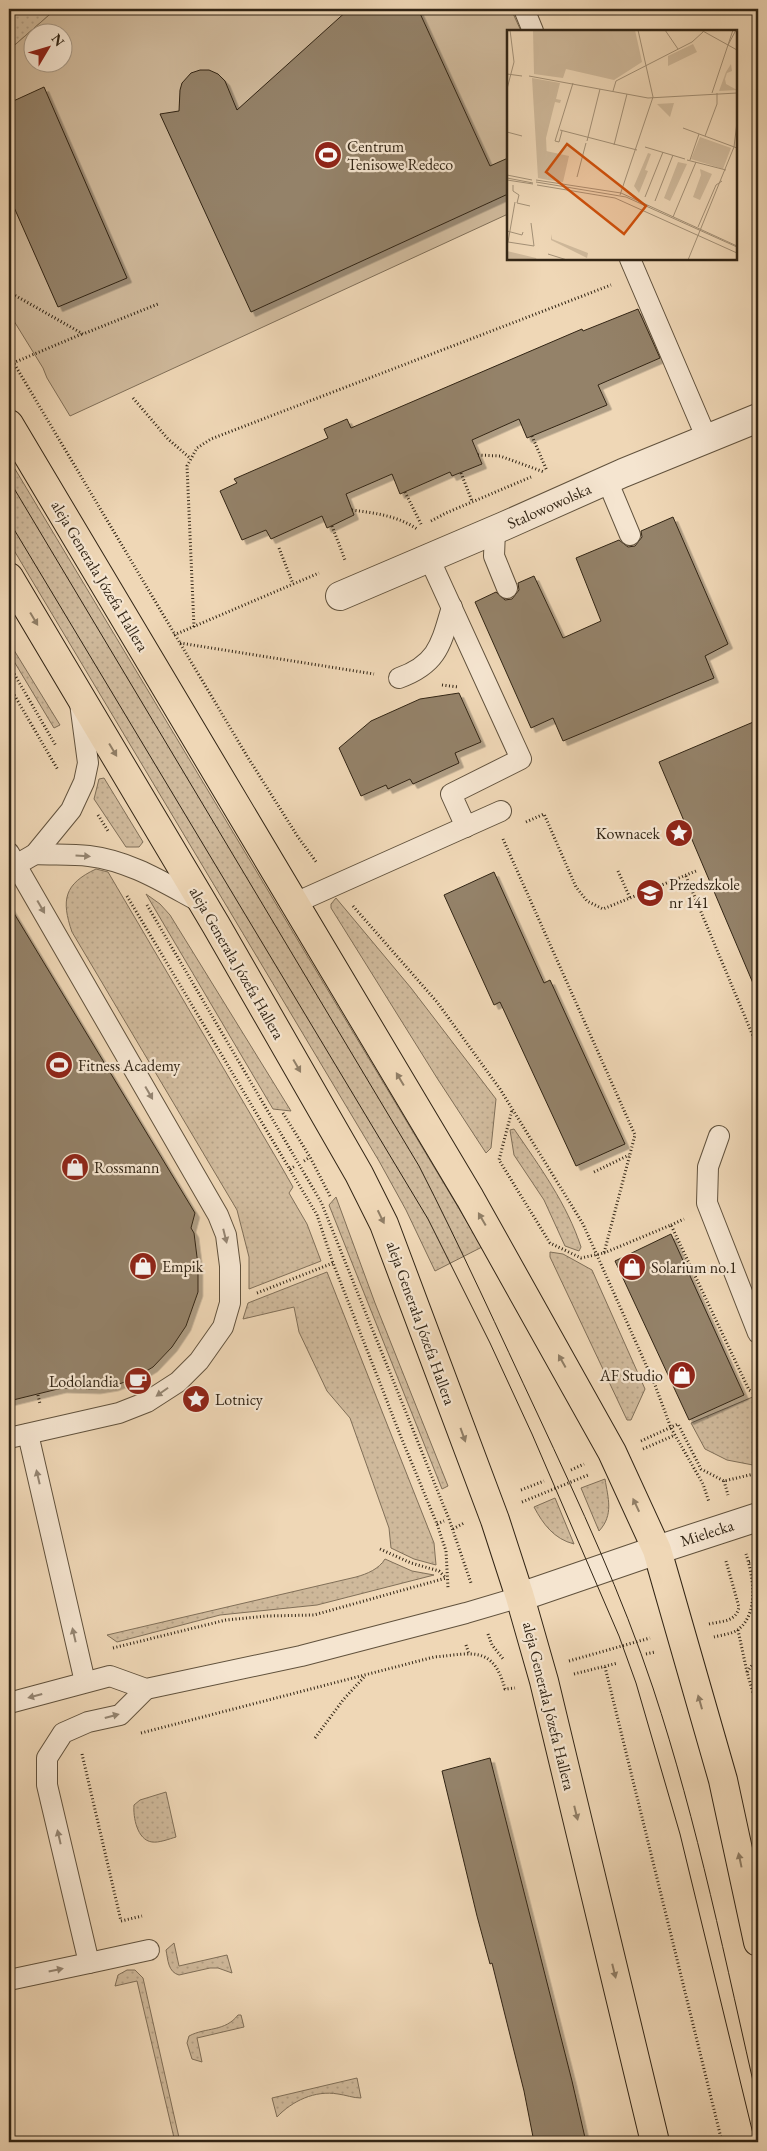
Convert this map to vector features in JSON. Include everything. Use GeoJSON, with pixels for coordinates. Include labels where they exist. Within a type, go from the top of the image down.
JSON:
{"type":"FeatureCollection","features":[{"type":"Feature","properties":{"kind":"main road","name":"aleja Generała Józefa Hallera"},"geometry":{"type":"LineString","coordinates":[[9,424],[470,1198],[616,1462],[656,1550],[723,1780],[758,1942]]}},
{"type":"Feature","properties":{"kind":"main road","name":"aleja Generała Józefa Hallera"},"geometry":{"type":"LineString","coordinates":[[9,577],[202,903],[359,1174],[384,1224],[492,1513],[520,1597],[544,1681],[655,2142]]}},
{"type":"Feature","properties":{"kind":"street","name":"Stalowowolska"},"geometry":{"type":"LineString","coordinates":[[340,596],[607,480],[758,418]]}},
{"type":"Feature","properties":{"kind":"street","name":"Mielecka"},"geometry":{"type":"LineString","coordinates":[[520,1597],[758,1517]]}},
{"type":"Feature","properties":{"kind":"lane"},"geometry":{"type":"LineString","coordinates":[[524,9],[533,30]]}},
{"type":"Feature","properties":{"kind":"lane"},"geometry":{"type":"LineString","coordinates":[[634,267],[707,439]]}},
{"type":"Feature","properties":{"kind":"lane"},"geometry":{"type":"LineString","coordinates":[[607,480],[630,535]]}},
{"type":"Feature","properties":{"kind":"lane"},"geometry":{"type":"LineString","coordinates":[[495,530],[494,556],[507,588]]}},
{"type":"Feature","properties":{"kind":"lane"},"geometry":{"type":"LineString","coordinates":[[429,558],[521,759],[451,794],[466,827]]}},
{"type":"Feature","properties":{"kind":"lane"},"geometry":{"type":"LineString","coordinates":[[399,678],[417,672],[426,665],[436,652],[452,607]]}},
{"type":"Feature","properties":{"kind":"lane"},"geometry":{"type":"LineString","coordinates":[[35,854],[72,809],[84,782],[88,763],[79,693]]}},
{"type":"Feature","properties":{"kind":"lane"},"geometry":{"type":"LineString","coordinates":[[295,903],[466,827],[498,820]]}},
{"type":"Feature","properties":{"kind":"lane"},"geometry":{"type":"LineString","coordinates":[[85,1682],[18,1436],[119,1413],[148,1402],[178,1382],[199,1361],[223,1326],[230,1303],[230,1266],[226,1236],[218,1215],[12,859],[35,854],[102,858],[135,868],[202,903]]}},
{"type":"Feature","properties":{"kind":"lane"},"geometry":{"type":"LineString","coordinates":[[719,1136],[708,1167],[707,1203],[758,1333]]}},
{"type":"Feature","properties":{"kind":"lane"},"geometry":{"type":"LineString","coordinates":[[9,1703],[110,1676],[146,1689],[301,1656],[520,1597]]}},
{"type":"Feature","properties":{"kind":"lane"},"geometry":{"type":"LineString","coordinates":[[89,1963],[47,1785],[47,1758],[63,1733],[88,1722],[120,1715],[146,1689]]}},
{"type":"Feature","properties":{"kind":"lane"},"geometry":{"type":"LineString","coordinates":[[9,1980],[150,1950]]}},
{"type":"Feature","properties":{"kind":"path"},"geometry":{"type":"LineString","coordinates":[[9,15],[16,9]]}},
{"type":"Feature","properties":{"kind":"path"},"geometry":{"type":"LineString","coordinates":[[755,9],[758,17]]}},
{"type":"Feature","properties":{"kind":"path"},"geometry":{"type":"LineString","coordinates":[[194,627],[187,466],[197,448],[211,439],[634,267]]}},
{"type":"Feature","properties":{"kind":"path"},"geometry":{"type":"LineString","coordinates":[[9,292],[82,334]]}},
{"type":"Feature","properties":{"kind":"path"},"geometry":{"type":"LineString","coordinates":[[13,363],[158,304]]}},
{"type":"Feature","properties":{"kind":"path"},"geometry":{"type":"LineString","coordinates":[[133,398],[168,439],[190,458]]}},
{"type":"Feature","properties":{"kind":"path"},"geometry":{"type":"LineString","coordinates":[[478,455],[500,456],[546,471],[532,436]]}},
{"type":"Feature","properties":{"kind":"path"},"geometry":{"type":"LineString","coordinates":[[461,472],[472,501]]}},
{"type":"Feature","properties":{"kind":"path"},"geometry":{"type":"LineString","coordinates":[[405,492],[422,526]]}},
{"type":"Feature","properties":{"kind":"path"},"geometry":{"type":"LineString","coordinates":[[352,510],[379,514],[407,522],[417,529],[429,558]]}},
{"type":"Feature","properties":{"kind":"path"},"geometry":{"type":"LineString","coordinates":[[332,526],[345,561]]}},
{"type":"Feature","properties":{"kind":"path"},"geometry":{"type":"LineString","coordinates":[[408,533],[417,529]]}},
{"type":"Feature","properties":{"kind":"path"},"geometry":{"type":"LineString","coordinates":[[279,548],[294,584]]}},
{"type":"Feature","properties":{"kind":"path"},"geometry":{"type":"LineString","coordinates":[[336,565],[354,557]]}},
{"type":"Feature","properties":{"kind":"path"},"geometry":{"type":"LineString","coordinates":[[174,635],[328,569]]}},
{"type":"Feature","properties":{"kind":"path"},"geometry":{"type":"LineString","coordinates":[[180,643],[490,692]]}},
{"type":"Feature","properties":{"kind":"path"},"geometry":{"type":"LineString","coordinates":[[9,665],[57,747]]}},
{"type":"Feature","properties":{"kind":"path"},"geometry":{"type":"LineString","coordinates":[[9,686],[64,779],[63,791],[72,809]]}},
{"type":"Feature","properties":{"kind":"path"},"geometry":{"type":"LineString","coordinates":[[97,813],[112,837]]}},
{"type":"Feature","properties":{"kind":"path"},"geometry":{"type":"LineString","coordinates":[[604,1254],[635,1135],[498,820],[544,814],[576,887],[587,901],[603,909],[696,872]]}},
{"type":"Feature","properties":{"kind":"path"},"geometry":{"type":"LineString","coordinates":[[102,858],[139,914],[317,1215],[334,1263],[437,1524],[446,1551],[448,1588]]}},
{"type":"Feature","properties":{"kind":"path"},"geometry":{"type":"LineString","coordinates":[[618,871],[630,898]]}},
{"type":"Feature","properties":{"kind":"path"},"geometry":{"type":"LineString","coordinates":[[686,876],[753,1036],[758,1041]]}},
{"type":"Feature","properties":{"kind":"path"},"geometry":{"type":"LineString","coordinates":[[144,901],[321,1202],[453,1529],[466,1567]]}},
{"type":"Feature","properties":{"kind":"path"},"geometry":{"type":"LineString","coordinates":[[512,1109],[499,1160],[550,1243],[581,1258],[604,1254],[671,1225],[749,1390],[758,1395]]}},
{"type":"Feature","properties":{"kind":"path"},"geometry":{"type":"LineString","coordinates":[[283,1113],[310,1157],[331,1198]]}},
{"type":"Feature","properties":{"kind":"path"},"geometry":{"type":"LineString","coordinates":[[594,1172],[630,1155]]}},
{"type":"Feature","properties":{"kind":"path"},"geometry":{"type":"LineString","coordinates":[[304,1161],[310,1157]]}},
{"type":"Feature","properties":{"kind":"path"},"geometry":{"type":"LineString","coordinates":[[290,1169],[294,1166]]}},
{"type":"Feature","properties":{"kind":"path"},"geometry":{"type":"LineString","coordinates":[[254,1294],[334,1263]]}},
{"type":"Feature","properties":{"kind":"path"},"geometry":{"type":"LineString","coordinates":[[638,1442],[678,1424],[701,1469],[724,1481],[758,1473]]}},
{"type":"Feature","properties":{"kind":"path"},"geometry":{"type":"LineString","coordinates":[[671,1428],[703,1484],[708,1501]]}},
{"type":"Feature","properties":{"kind":"path"},"geometry":{"type":"LineString","coordinates":[[453,1529],[574,1481],[675,1435]]}},
{"type":"Feature","properties":{"kind":"path"},"geometry":{"type":"LineString","coordinates":[[521,1490],[544,1481]]}},
{"type":"Feature","properties":{"kind":"path"},"geometry":{"type":"LineString","coordinates":[[724,1481],[728,1498]]}},
{"type":"Feature","properties":{"kind":"path"},"geometry":{"type":"LineString","coordinates":[[437,1524],[444,1521]]}},
{"type":"Feature","properties":{"kind":"path"},"geometry":{"type":"LineString","coordinates":[[380,1550],[411,1563],[438,1571],[446,1578]]}},
{"type":"Feature","properties":{"kind":"path"},"geometry":{"type":"LineString","coordinates":[[708,1639],[738,1630],[747,1620],[753,1598],[749,1562],[745,1551]]}},
{"type":"Feature","properties":{"kind":"path"},"geometry":{"type":"LineString","coordinates":[[749,1562],[758,1559]]}},
{"type":"Feature","properties":{"kind":"path"},"geometry":{"type":"LineString","coordinates":[[706,1624],[733,1618],[738,1614],[739,1607],[727,1564]]}},
{"type":"Feature","properties":{"kind":"path"},"geometry":{"type":"LineString","coordinates":[[112,1648],[226,1620],[267,1616],[314,1615],[446,1578]]}},
{"type":"Feature","properties":{"kind":"path"},"geometry":{"type":"LineString","coordinates":[[738,1630],[758,1710]]}},
{"type":"Feature","properties":{"kind":"path"},"geometry":{"type":"LineString","coordinates":[[568,1662],[653,1637]]}},
{"type":"Feature","properties":{"kind":"path"},"geometry":{"type":"LineString","coordinates":[[466,1645],[469,1654]]}},
{"type":"Feature","properties":{"kind":"path"},"geometry":{"type":"LineString","coordinates":[[747,1672],[758,1658]]}},
{"type":"Feature","properties":{"kind":"path"},"geometry":{"type":"LineString","coordinates":[[572,1674],[618,1663]]}},
{"type":"Feature","properties":{"kind":"path"},"geometry":{"type":"LineString","coordinates":[[605,1667],[722,2142]]}},
{"type":"Feature","properties":{"kind":"path"},"geometry":{"type":"LineString","coordinates":[[315,1738],[344,1700],[366,1676]]}},
{"type":"Feature","properties":{"kind":"path"},"geometry":{"type":"LineString","coordinates":[[86,1749],[82,1754],[121,1921],[142,1916]]}},
{"type":"Feature","properties":{"kind":"shaded area"},"geometry":{"type":"Polygon","coordinates":[[[9,9],[56,9],[41,22],[22,22],[22,39],[9,50],[9,9]]]}},
{"type":"Feature","properties":{"kind":"shaded area"},"geometry":{"type":"Polygon","coordinates":[[[56,9],[511,9],[521,30],[507,30],[507,214],[70,416],[9,313],[9,50],[22,39],[22,72],[72,72],[72,22],[41,22],[56,9]]]}},
{"type":"Feature","properties":{"kind":"shaded area"},"geometry":{"type":"Polygon","coordinates":[[[9,459],[482,1247],[435,1271],[406,1210],[379,1161],[9,542],[9,459]]]}},
{"type":"Feature","properties":{"kind":"shaded area"},"geometry":{"type":"Polygon","coordinates":[[[9,642],[60,725],[54,728],[9,653],[9,642]]]}},
{"type":"Feature","properties":{"kind":"shaded area"},"geometry":{"type":"Polygon","coordinates":[[[104,778],[143,842],[139,847],[126,847],[94,799],[99,779],[104,778]]]}},
{"type":"Feature","properties":{"kind":"shaded area"},"geometry":{"type":"Polygon","coordinates":[[[96,869],[108,872],[281,1166],[293,1187],[289,1193],[307,1224],[321,1261],[249,1289],[249,1257],[237,1210],[72,932],[66,902],[68,894],[71,887],[77,881],[96,869]]]}},
{"type":"Feature","properties":{"kind":"shaded area"},"geometry":{"type":"Polygon","coordinates":[[[146,894],[160,904],[170,915],[291,1111],[273,1109],[146,894]]]}},
{"type":"Feature","properties":{"kind":"shaded area"},"geometry":{"type":"Polygon","coordinates":[[[336,898],[411,988],[496,1099],[491,1148],[486,1153],[331,908],[331,904],[336,898]]]}},
{"type":"Feature","properties":{"kind":"shaded area"},"geometry":{"type":"Polygon","coordinates":[[[514,1129],[561,1201],[581,1247],[579,1251],[565,1246],[544,1200],[514,1155],[510,1130],[514,1129]]]}},
{"type":"Feature","properties":{"kind":"shaded area"},"geometry":{"type":"Polygon","coordinates":[[[336,1197],[375,1303],[448,1486],[442,1489],[329,1205],[336,1197]]]}},
{"type":"Feature","properties":{"kind":"shaded area"},"geometry":{"type":"Polygon","coordinates":[[[550,1252],[563,1254],[592,1270],[645,1389],[631,1420],[627,1420],[550,1257],[550,1252]]]}},
{"type":"Feature","properties":{"kind":"shaded area"},"geometry":{"type":"Polygon","coordinates":[[[327,1272],[434,1543],[436,1565],[414,1559],[391,1548],[389,1528],[350,1418],[327,1391],[299,1332],[294,1307],[243,1319],[248,1303],[327,1272]]]}},
{"type":"Feature","properties":{"kind":"shaded area"},"geometry":{"type":"Polygon","coordinates":[[[755,1396],[758,1404],[758,1466],[727,1460],[705,1449],[691,1423],[755,1396]]]}},
{"type":"Feature","properties":{"kind":"shaded area"},"geometry":{"type":"Polygon","coordinates":[[[605,1479],[609,1506],[607,1519],[599,1531],[581,1488],[605,1479]]]}},
{"type":"Feature","properties":{"kind":"shaded area"},"geometry":{"type":"Polygon","coordinates":[[[555,1498],[574,1544],[555,1535],[541,1519],[534,1507],[555,1498]]]}},
{"type":"Feature","properties":{"kind":"shaded area"},"geometry":{"type":"Polygon","coordinates":[[[385,1559],[412,1571],[434,1575],[317,1605],[220,1615],[117,1642],[107,1635],[356,1577],[372,1571],[385,1559]]]}},
{"type":"Feature","properties":{"kind":"shaded area"},"geometry":{"type":"Polygon","coordinates":[[[166,1792],[176,1837],[152,1842],[139,1833],[134,1816],[134,1805],[140,1800],[166,1792]]]}},
{"type":"Feature","properties":{"kind":"shaded area"},"geometry":{"type":"Polygon","coordinates":[[[174,1943],[179,1966],[227,1955],[232,1973],[218,1968],[210,1968],[179,1975],[175,1973],[169,1965],[166,1950],[174,1943]]]}},
{"type":"Feature","properties":{"kind":"shaded area"},"geometry":{"type":"Polygon","coordinates":[[[127,1970],[135,1970],[143,1978],[180,2142],[175,2142],[137,1981],[115,1986],[118,1975],[127,1970]]]}},
{"type":"Feature","properties":{"kind":"shaded area"},"geometry":{"type":"Polygon","coordinates":[[[238,2015],[241,2015],[244,2027],[197,2038],[202,2062],[192,2059],[187,2043],[189,2036],[221,2027],[238,2015]]]}},
{"type":"Feature","properties":{"kind":"shaded area"},"geometry":{"type":"Polygon","coordinates":[[[357,2078],[361,2098],[329,2093],[313,2095],[290,2106],[277,2117],[272,2098],[357,2078]]]}},
{"type":"Feature","properties":{"kind":"building"},"geometry":{"type":"Polygon","coordinates":[[[349,9],[418,9],[490,166],[507,158],[507,194],[251,312],[160,114],[179,111],[182,83],[191,73],[200,70],[209,70],[218,74],[225,81],[237,110],[349,9]]]}},
{"type":"Feature","properties":{"kind":"building"},"geometry":{"type":"Polygon","coordinates":[[[44,87],[127,278],[58,307],[9,196],[9,103],[44,87]]]}},
{"type":"Feature","properties":{"kind":"building"},"geometry":{"type":"Polygon","coordinates":[[[638,309],[660,358],[598,385],[607,405],[527,438],[519,419],[472,440],[482,464],[452,476],[450,472],[400,494],[392,474],[346,494],[354,515],[327,528],[322,516],[271,539],[266,530],[242,540],[220,491],[237,483],[234,479],[328,438],[324,429],[347,419],[351,428],[582,329],[583,331],[638,309]]]}},
{"type":"Feature","properties":{"kind":"building"},"geometry":{"type":"Polygon","coordinates":[[[673,517],[728,644],[705,656],[714,678],[563,741],[553,718],[531,728],[475,602],[496,592],[505,600],[512,599],[519,590],[518,583],[534,576],[563,638],[601,621],[576,558],[619,540],[628,547],[635,546],[642,537],[641,531],[673,517]]]}},
{"type":"Feature","properties":{"kind":"building"},"geometry":{"type":"Polygon","coordinates":[[[459,693],[481,742],[455,753],[459,763],[413,784],[410,779],[388,789],[386,785],[361,796],[339,748],[371,721],[420,699],[459,693]]]}},
{"type":"Feature","properties":{"kind":"building"},"geometry":{"type":"Polygon","coordinates":[[[758,720],[758,995],[659,762],[758,720]]]}},
{"type":"Feature","properties":{"kind":"building"},"geometry":{"type":"Polygon","coordinates":[[[494,872],[544,983],[550,980],[625,1144],[576,1166],[500,1002],[494,1005],[444,895],[494,872]]]}},
{"type":"Feature","properties":{"kind":"building"},"geometry":{"type":"Polygon","coordinates":[[[9,905],[195,1213],[191,1228],[194,1233],[198,1265],[198,1292],[186,1326],[172,1347],[153,1367],[135,1378],[114,1386],[96,1389],[62,1388],[9,1401],[9,905]]]}},
{"type":"Feature","properties":{"kind":"building"},"geometry":{"type":"Polygon","coordinates":[[[671,1234],[744,1395],[689,1420],[615,1261],[671,1234]]]}},
{"type":"Feature","properties":{"kind":"building"},"geometry":{"type":"Polygon","coordinates":[[[490,1758],[586,2142],[534,2142],[524,2091],[492,1963],[490,1964],[477,1916],[442,1771],[490,1758]]]}},
{"type":"Feature","properties":{"kind":"tram line"},"geometry":{"type":"LineString","coordinates":[[9,480],[419,1166],[465,1259],[600,1550],[641,1653],[684,1791],[698,1842],[758,2103]]}},
{"type":"Feature","properties":{"kind":"tram line"},"geometry":{"type":"LineString","coordinates":[[9,521],[428,1219],[490,1343],[532,1434],[619,1636],[636,1683],[680,1834],[755,2142]]}},
{"type":"Feature","properties":{"kind":"place","name":"Centrum Tenisowe Redeco"},"geometry":{"type":"Point","coordinates":[328,155]}},
{"type":"Feature","properties":{"kind":"place","name":"Kownacek"},"geometry":{"type":"Point","coordinates":[679,833]}},
{"type":"Feature","properties":{"kind":"place","name":"Przedszkole nr 141"},"geometry":{"type":"Point","coordinates":[650,893]}},
{"type":"Feature","properties":{"kind":"place","name":"Fitness Academy"},"geometry":{"type":"Point","coordinates":[59,1065]}},
{"type":"Feature","properties":{"kind":"place","name":"Rossmann"},"geometry":{"type":"Point","coordinates":[75,1167]}},
{"type":"Feature","properties":{"kind":"place","name":"Empik"},"geometry":{"type":"Point","coordinates":[143,1266]}},
{"type":"Feature","properties":{"kind":"place","name":"Solarium no.1"},"geometry":{"type":"Point","coordinates":[632,1267]}},
{"type":"Feature","properties":{"kind":"place","name":"AF Studio"},"geometry":{"type":"Point","coordinates":[682,1375]}},
{"type":"Feature","properties":{"kind":"place","name":"Lodolandia"},"geometry":{"type":"Point","coordinates":[138,1381]}},
{"type":"Feature","properties":{"kind":"place","name":"Lotnicy"},"geometry":{"type":"Point","coordinates":[196,1399]}}]}
